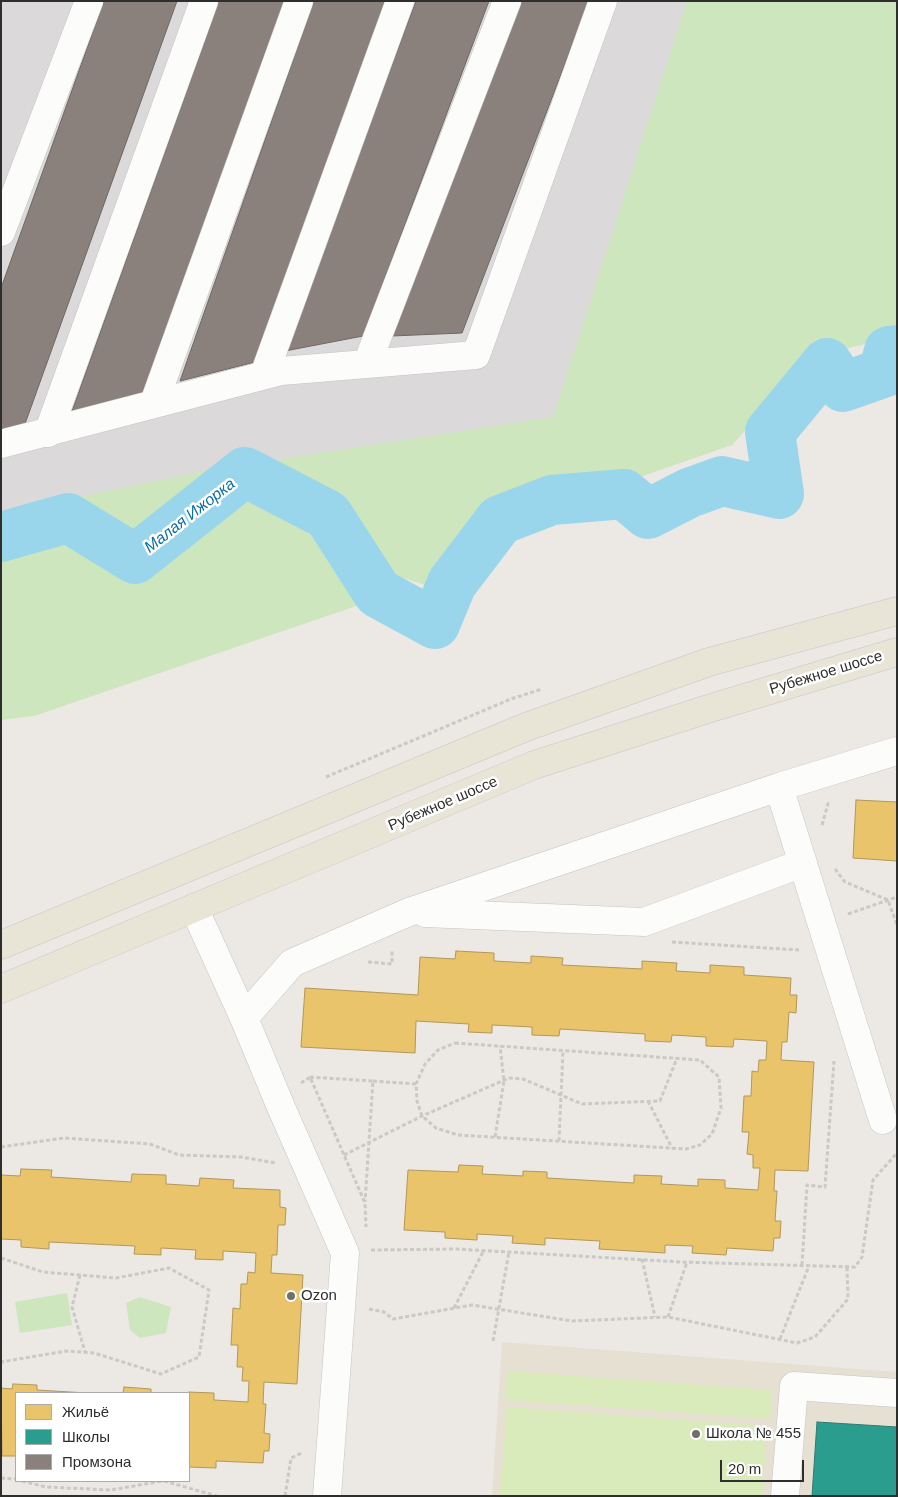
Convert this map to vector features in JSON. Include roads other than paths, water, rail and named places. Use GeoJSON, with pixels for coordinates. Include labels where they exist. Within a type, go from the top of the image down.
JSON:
{"type":"FeatureCollection","features":[{"type":"Feature","properties":{"kind":"main road"},"geometry":{"type":"LineString","coordinates":[[1,945],[526,727],[709,662],[897,611]]}},
{"type":"Feature","properties":{"kind":"main road","name":"Рубежное шоссе"},"geometry":{"type":"LineString","coordinates":[[1,989],[534,765],[711,708],[897,652]]}},
{"type":"Feature","properties":{"kind":"lane"},"geometry":{"type":"LineString","coordinates":[[1,232],[89,1]]}},
{"type":"Feature","properties":{"kind":"lane"},"geometry":{"type":"LineString","coordinates":[[48,433],[204,1]]}},
{"type":"Feature","properties":{"kind":"lane"},"geometry":{"type":"LineString","coordinates":[[154,403],[299,1]]}},
{"type":"Feature","properties":{"kind":"lane"},"geometry":{"type":"LineString","coordinates":[[264,375],[400,1]]}},
{"type":"Feature","properties":{"kind":"lane"},"geometry":{"type":"LineString","coordinates":[[367,364],[507,1]]}},
{"type":"Feature","properties":{"kind":"lane"},"geometry":{"type":"LineString","coordinates":[[1,444],[282,371],[476,355],[603,1]]}},
{"type":"Feature","properties":{"kind":"lane"},"geometry":{"type":"LineString","coordinates":[[244,1018],[292,963],[409,912],[779,787],[897,751]]}},
{"type":"Feature","properties":{"kind":"lane"},"geometry":{"type":"LineString","coordinates":[[779,787],[883,1120]]}},
{"type":"Feature","properties":{"kind":"lane"},"geometry":{"type":"LineString","coordinates":[[409,912],[644,922],[803,863]]}},
{"type":"Feature","properties":{"kind":"lane"},"geometry":{"type":"LineString","coordinates":[[194,908],[244,1018],[345,1253],[327,1496]]}},
{"type":"Feature","properties":{"kind":"lane"},"geometry":{"type":"LineString","coordinates":[[785,1496],[794,1386],[897,1393]]}},
{"type":"Feature","properties":{"kind":"waterway","name":"Малая Ижорка"},"geometry":{"type":"LineString","coordinates":[[1,537],[68,518],[135,559],[245,472],[328,515],[378,593],[435,624],[452,583],[500,520],[552,500],[624,494],[648,514],[689,493],[722,481],[779,494],[770,432],[827,363],[843,387],[883,373],[889,351],[897,350]]}},
{"type":"Feature","properties":{"kind":"place","name":"Ozon"},"geometry":{"type":"Point","coordinates":[291,1296]}},
{"type":"Feature","properties":{"kind":"place","name":"Школа № 455"},"geometry":{"type":"Point","coordinates":[696,1434]}}]}
